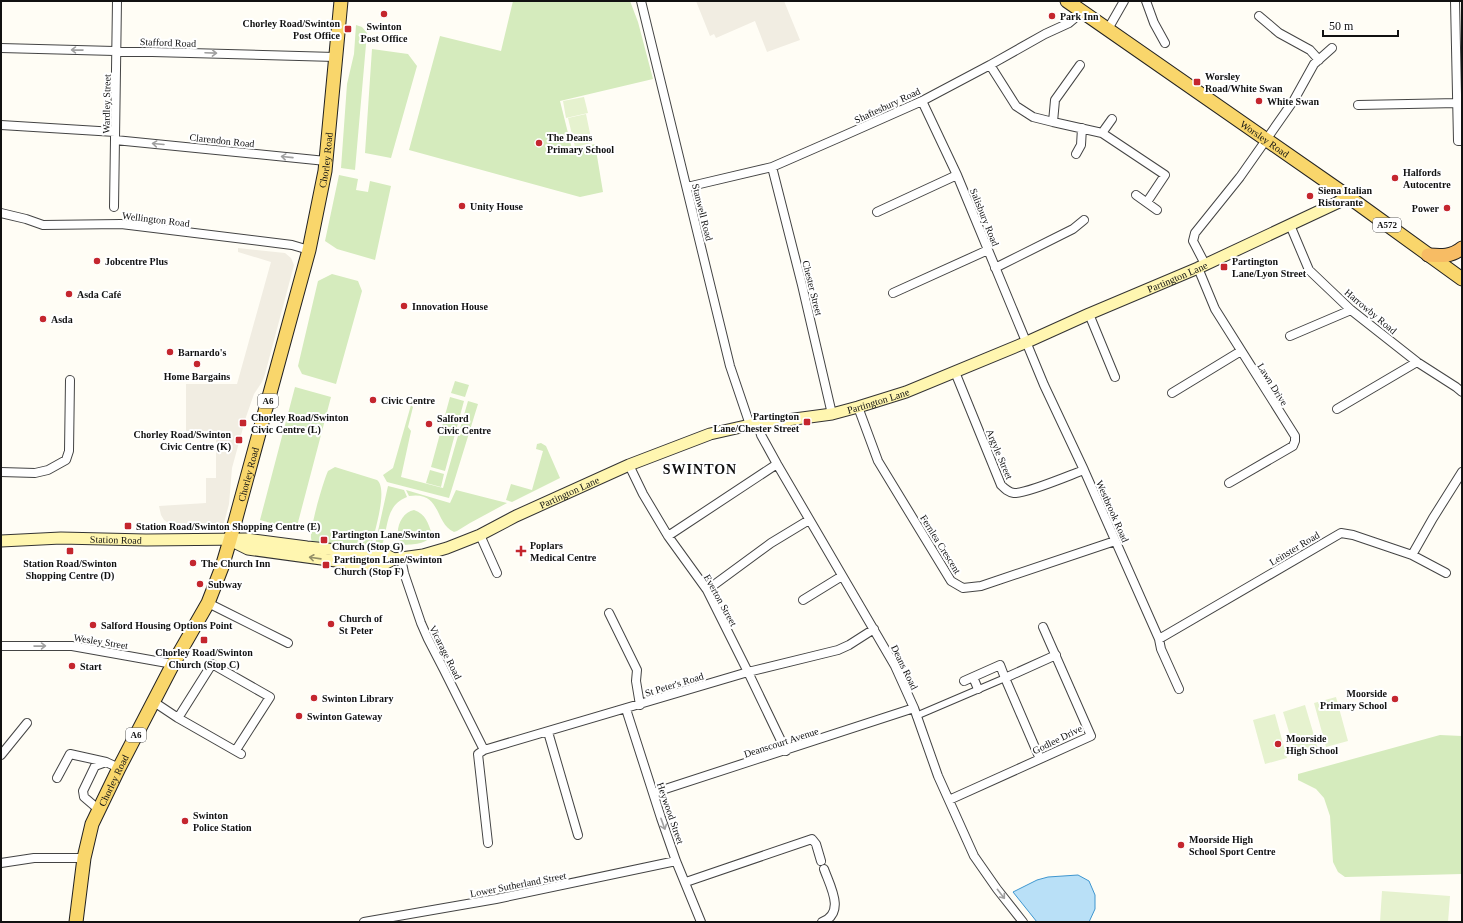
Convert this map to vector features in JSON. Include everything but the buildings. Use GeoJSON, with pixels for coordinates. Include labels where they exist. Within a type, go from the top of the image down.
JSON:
{"type":"FeatureCollection","features":[{"type":"Feature","properties":{"kind":"highway"},"geometry":{"type":"LineString","coordinates":[[1428,255],[1442,256],[1454,254],[1462,248]]}},
{"type":"Feature","properties":{"kind":"main road","name":"Chorley Road"},"geometry":{"type":"LineString","coordinates":[[76,922],[84,858],[92,824],[98,809],[173,664],[208,604],[224,561],[310,250],[326,161],[341,1]]}},
{"type":"Feature","properties":{"kind":"main road","name":"Worsley Road"},"geometry":{"type":"LineString","coordinates":[[1066,1],[1346,195],[1462,279]]}},
{"type":"Feature","properties":{"kind":"main road","name":"Partington Lane"},"geometry":{"type":"LineString","coordinates":[[230,540],[248,549],[358,564],[376,565],[398,558],[435,552],[480,535],[516,516],[629,465],[710,434],[754,425],[832,414],[906,392],[1202,266],[1341,201],[1346,195]]}},
{"type":"Feature","properties":{"kind":"main road","name":"Station Road"},"geometry":{"type":"LineString","coordinates":[[1,541],[61,538],[230,540]]}},
{"type":"Feature","properties":{"kind":"street","name":"Wardley Street"},"geometry":{"type":"LineString","coordinates":[[114,207],[117,1]]}},
{"type":"Feature","properties":{"kind":"street","name":"Stanwell Road"},"geometry":{"type":"LineString","coordinates":[[642,1],[730,366],[754,425]]}},
{"type":"Feature","properties":{"kind":"street"},"geometry":{"type":"LineString","coordinates":[[1108,29],[1124,1]]}},
{"type":"Feature","properties":{"kind":"street"},"geometry":{"type":"LineString","coordinates":[[1146,1],[1154,23],[1166,43]]}},
{"type":"Feature","properties":{"kind":"street"},"geometry":{"type":"LineString","coordinates":[[1455,1],[1459,15],[1458,141],[1462,141]]}},
{"type":"Feature","properties":{"kind":"street","name":"Shaftesbury Road"},"geometry":{"type":"LineString","coordinates":[[687,187],[772,167],[922,101],[1068,23],[1082,12]]}},
{"type":"Feature","properties":{"kind":"street"},"geometry":{"type":"LineString","coordinates":[[1259,16],[1279,33],[1310,50],[1319,60]]}},
{"type":"Feature","properties":{"kind":"street","name":"Stafford Road"},"geometry":{"type":"LineString","coordinates":[[1,48],[335,57]]}},
{"type":"Feature","properties":{"kind":"street","name":"Lawn Drive"},"geometry":{"type":"LineString","coordinates":[[1229,483],[1293,446],[1296,441],[1295,436],[1215,309],[1193,241],[1195,233],[1223,198],[1294,100],[1314,64],[1332,48]]}},
{"type":"Feature","properties":{"kind":"street"},"geometry":{"type":"LineString","coordinates":[[990,65],[1016,106],[1033,117],[1102,133],[1165,175],[1147,202]]}},
{"type":"Feature","properties":{"kind":"street"},"geometry":{"type":"LineString","coordinates":[[1053,122],[1055,100],[1080,65]]}},
{"type":"Feature","properties":{"kind":"street","name":"Salisbury Road"},"geometry":{"type":"LineString","coordinates":[[922,101],[957,175],[1026,342]]}},
{"type":"Feature","properties":{"kind":"street"},"geometry":{"type":"LineString","coordinates":[[1358,104],[1458,103]]}},
{"type":"Feature","properties":{"kind":"street"},"geometry":{"type":"LineString","coordinates":[[1102,133],[1112,119]]}},
{"type":"Feature","properties":{"kind":"street","name":"Clarendon Road"},"geometry":{"type":"LineString","coordinates":[[1,125],[115,136],[326,161]]}},
{"type":"Feature","properties":{"kind":"street"},"geometry":{"type":"LineString","coordinates":[[1076,154],[1082,145],[1082,128]]}},
{"type":"Feature","properties":{"kind":"street","name":"Chester Street"},"geometry":{"type":"LineString","coordinates":[[772,167],[802,285],[832,414]]}},
{"type":"Feature","properties":{"kind":"street"},"geometry":{"type":"LineString","coordinates":[[877,212],[957,175]]}},
{"type":"Feature","properties":{"kind":"street"},"geometry":{"type":"LineString","coordinates":[[1136,195],[1157,210]]}},
{"type":"Feature","properties":{"kind":"street","name":"Wellington Road"},"geometry":{"type":"LineString","coordinates":[[1,213],[43,225],[121,224],[292,245],[310,250]]}},
{"type":"Feature","properties":{"kind":"street"},"geometry":{"type":"LineString","coordinates":[[995,268],[1073,229],[1084,220]]}},
{"type":"Feature","properties":{"kind":"street","name":"Harrowby Road"},"geometry":{"type":"LineString","coordinates":[[1290,225],[1309,270],[1350,310],[1417,362],[1462,392]]}},
{"type":"Feature","properties":{"kind":"street"},"geometry":{"type":"LineString","coordinates":[[893,293],[988,250]]}},
{"type":"Feature","properties":{"kind":"street"},"geometry":{"type":"LineString","coordinates":[[1290,336],[1350,310]]}},
{"type":"Feature","properties":{"kind":"street"},"geometry":{"type":"LineString","coordinates":[[1088,314],[1115,377]]}},
{"type":"Feature","properties":{"kind":"street","name":"Westbrook Road"},"geometry":{"type":"LineString","coordinates":[[1026,342],[1159,639],[1161,649],[1179,689]]}},
{"type":"Feature","properties":{"kind":"street"},"geometry":{"type":"LineString","coordinates":[[1172,393],[1241,351]]}},
{"type":"Feature","properties":{"kind":"street"},"geometry":{"type":"LineString","coordinates":[[1337,409],[1417,362]]}},
{"type":"Feature","properties":{"kind":"street","name":"Argyle Street"},"geometry":{"type":"LineString","coordinates":[[955,372],[1002,485],[1007,491],[1015,493],[1032,489],[1084,470]]}},
{"type":"Feature","properties":{"kind":"street"},"geometry":{"type":"LineString","coordinates":[[1,472],[35,473],[48,470],[66,460],[69,451],[70,380]]}},
{"type":"Feature","properties":{"kind":"street","name":"Fernlea Crescent"},"geometry":{"type":"LineString","coordinates":[[858,407],[878,461],[951,581],[963,588],[981,586],[1115,541]]}},
{"type":"Feature","properties":{"kind":"street","name":"Deans Road"},"geometry":{"type":"LineString","coordinates":[[754,425],[895,666],[915,712],[938,776],[968,843],[980,865],[1023,922]]}},
{"type":"Feature","properties":{"kind":"street"},"geometry":{"type":"LineString","coordinates":[[668,536],[777,464]]}},
{"type":"Feature","properties":{"kind":"street","name":"Everton Street"},"geometry":{"type":"LineString","coordinates":[[629,465],[643,494],[668,536],[707,590],[786,751]]}},
{"type":"Feature","properties":{"kind":"street"},"geometry":{"type":"LineString","coordinates":[[1412,555],[1462,472]]}},
{"type":"Feature","properties":{"kind":"street"},"geometry":{"type":"LineString","coordinates":[[707,590],[772,543],[809,520]]}},
{"type":"Feature","properties":{"kind":"street","name":"Leinster Road"},"geometry":{"type":"LineString","coordinates":[[1159,639],[1341,533],[1353,535],[1412,555],[1446,573]]}},
{"type":"Feature","properties":{"kind":"street"},"geometry":{"type":"LineString","coordinates":[[480,535],[497,573]]}},
{"type":"Feature","properties":{"kind":"street","name":"Vicarage Road"},"geometry":{"type":"LineString","coordinates":[[398,558],[418,616],[481,752]]}},
{"type":"Feature","properties":{"kind":"street"},"geometry":{"type":"LineString","coordinates":[[803,600],[842,576]]}},
{"type":"Feature","properties":{"kind":"street"},"geometry":{"type":"LineString","coordinates":[[208,604],[288,643]]}},
{"type":"Feature","properties":{"kind":"street"},"geometry":{"type":"LineString","coordinates":[[609,613],[637,670],[636,681],[640,705]]}},
{"type":"Feature","properties":{"kind":"street","name":"Godlee Drive"},"geometry":{"type":"LineString","coordinates":[[949,800],[1090,736],[1043,627]]}},
{"type":"Feature","properties":{"kind":"street","name":"St Peter's Road"},"geometry":{"type":"LineString","coordinates":[[481,752],[748,672],[838,650],[849,645],[874,629]]}},
{"type":"Feature","properties":{"kind":"street","name":"Wesley Street"},"geometry":{"type":"LineString","coordinates":[[1,646],[72,646],[173,664]]}},
{"type":"Feature","properties":{"kind":"street"},"geometry":{"type":"LineString","coordinates":[[915,712],[978,689],[1056,655]]}},
{"type":"Feature","properties":{"kind":"street"},"geometry":{"type":"LineString","coordinates":[[154,702],[178,718],[238,752],[270,697],[212,664],[178,718]]}},
{"type":"Feature","properties":{"kind":"street"},"geometry":{"type":"LineString","coordinates":[[964,681],[1000,665],[1040,759]]}},
{"type":"Feature","properties":{"kind":"street"},"geometry":{"type":"LineString","coordinates":[[973,677],[978,689]]}},
{"type":"Feature","properties":{"kind":"street","name":"Heywood Street"},"geometry":{"type":"LineString","coordinates":[[626,709],[676,861],[686,882],[701,922]]}},
{"type":"Feature","properties":{"kind":"street","name":"Deanscourt Avenue"},"geometry":{"type":"LineString","coordinates":[[653,793],[915,712]]}},
{"type":"Feature","properties":{"kind":"street"},"geometry":{"type":"LineString","coordinates":[[1,755],[27,723]]}},
{"type":"Feature","properties":{"kind":"street"},"geometry":{"type":"LineString","coordinates":[[548,732],[578,835]]}},
{"type":"Feature","properties":{"kind":"street"},"geometry":{"type":"LineString","coordinates":[[481,752],[488,843]]}},
{"type":"Feature","properties":{"kind":"street"},"geometry":{"type":"LineString","coordinates":[[57,778],[70,754],[106,762],[119,768]]}},
{"type":"Feature","properties":{"kind":"street"},"geometry":{"type":"LineString","coordinates":[[98,809],[84,797],[83,791],[95,766],[106,762]]}},
{"type":"Feature","properties":{"kind":"street"},"geometry":{"type":"LineString","coordinates":[[686,882],[812,839],[816,844],[835,899],[836,908],[829,919],[822,922]]}},
{"type":"Feature","properties":{"kind":"street"},"geometry":{"type":"LineString","coordinates":[[1,863],[34,858],[84,858]]}},
{"type":"Feature","properties":{"kind":"street","name":"Lower Sutherland Street"},"geometry":{"type":"LineString","coordinates":[[364,922],[496,899],[676,861]]}},
{"type":"Feature","properties":{"kind":"green space","name":"The Deans Primary School"},"geometry":{"type":"Polygon","coordinates":[[[513,1],[630,1],[638,22],[653,79],[560,101],[572,149],[595,144],[603,192],[580,197],[409,150],[440,36],[501,51],[513,1]]]}},
{"type":"Feature","properties":{"kind":"green space"},"geometry":{"type":"Polygon","coordinates":[[[356,25],[362,27],[367,33],[355,170],[341,168],[347,84],[354,54],[356,25]]]}},
{"type":"Feature","properties":{"kind":"green space"},"geometry":{"type":"Polygon","coordinates":[[[372,49],[408,54],[417,66],[391,158],[365,153],[372,49]]]}},
{"type":"Feature","properties":{"kind":"green space"},"geometry":{"type":"Polygon","coordinates":[[[584,97],[588,113],[566,118],[563,101],[584,97]]]}},
{"type":"Feature","properties":{"kind":"green space"},"geometry":{"type":"Polygon","coordinates":[[[586,114],[592,143],[575,147],[568,118],[586,114]]]}},
{"type":"Feature","properties":{"kind":"green space"},"geometry":{"type":"Polygon","coordinates":[[[339,175],[358,179],[356,190],[368,192],[370,181],[391,186],[375,260],[337,249],[325,241],[339,175]]]}},
{"type":"Feature","properties":{"kind":"green space"},"geometry":{"type":"Polygon","coordinates":[[[332,274],[358,281],[362,291],[336,384],[302,374],[298,366],[318,281],[332,274]]]}},
{"type":"Feature","properties":{"kind":"green space"},"geometry":{"type":"Polygon","coordinates":[[[455,381],[469,385],[465,397],[451,393],[455,381]]]}},
{"type":"Feature","properties":{"kind":"green space"},"geometry":{"type":"Polygon","coordinates":[[[295,387],[331,397],[296,530],[260,520],[295,387]]]}},
{"type":"Feature","properties":{"kind":"green space"},"geometry":{"type":"Polygon","coordinates":[[[450,397],[464,401],[445,471],[431,467],[450,397]]]}},
{"type":"Feature","properties":{"kind":"green space"},"geometry":{"type":"Polygon","coordinates":[[[468,401],[478,404],[449,498],[387,482],[383,475],[393,468],[411,405],[413,407],[408,427],[411,431],[401,477],[443,488],[468,401]]]}},
{"type":"Feature","properties":{"kind":"green space"},"geometry":{"type":"Polygon","coordinates":[[[541,443],[546,446],[560,478],[512,502],[506,500],[511,484],[532,490],[543,451],[536,449],[537,444],[541,443]]]}},
{"type":"Feature","properties":{"kind":"green space"},"geometry":{"type":"Polygon","coordinates":[[[335,467],[377,480],[380,485],[381,502],[370,551],[314,544],[312,541],[311,532],[317,504],[328,471],[335,467]]]}},
{"type":"Feature","properties":{"kind":"green space"},"geometry":{"type":"Polygon","coordinates":[[[430,470],[444,474],[441,487],[426,483],[430,470]]]}},
{"type":"Feature","properties":{"kind":"green space"},"geometry":{"type":"Polygon","coordinates":[[[388,486],[404,490],[407,497],[394,506],[388,519],[381,548],[374,549],[388,486]]]}},
{"type":"Feature","properties":{"kind":"green space"},"geometry":{"type":"Polygon","coordinates":[[[406,490],[450,503],[456,490],[507,503],[454,532],[443,522],[432,503],[427,498],[420,496],[409,496],[406,490]]]}},
{"type":"Feature","properties":{"kind":"green space"},"geometry":{"type":"Polygon","coordinates":[[[414,510],[424,516],[432,534],[430,538],[423,542],[403,545],[398,536],[399,524],[405,515],[414,510]]]}},
{"type":"Feature","properties":{"kind":"green space"},"geometry":{"type":"Polygon","coordinates":[[[1336,697],[1348,741],[1326,747],[1314,703],[1336,697]]]}},
{"type":"Feature","properties":{"kind":"green space"},"geometry":{"type":"Polygon","coordinates":[[[1305,705],[1318,749],[1296,755],[1283,712],[1305,705]]]}},
{"type":"Feature","properties":{"kind":"green space"},"geometry":{"type":"Polygon","coordinates":[[[1275,714],[1287,758],[1265,764],[1253,720],[1275,714]]]}},
{"type":"Feature","properties":{"kind":"green space"},"geometry":{"type":"Polygon","coordinates":[[[1440,735],[1462,736],[1462,874],[1345,877],[1338,872],[1333,862],[1330,816],[1324,798],[1316,789],[1298,780],[1298,774],[1440,735]]]}},
{"type":"Feature","properties":{"kind":"green space"},"geometry":{"type":"Polygon","coordinates":[[[1382,891],[1450,896],[1448,922],[1380,922],[1382,891]]]}},
{"type":"Feature","properties":{"kind":"shaded area"},"geometry":{"type":"Polygon","coordinates":[[[696,1],[784,1],[800,40],[767,52],[755,21],[716,38],[714,34],[710,36],[696,1]]]}},
{"type":"Feature","properties":{"kind":"shaded area"},"geometry":{"type":"Polygon","coordinates":[[[238,248],[285,253],[291,258],[294,265],[265,374],[262,382],[254,394],[232,468],[229,504],[224,523],[217,527],[176,528],[164,520],[159,506],[206,503],[206,478],[216,478],[216,431],[186,431],[186,384],[237,384],[271,262],[238,252],[238,248]]]}},
{"type":"Feature","properties":{"kind":"water"},"geometry":{"type":"Polygon","coordinates":[[[1078,875],[1089,881],[1095,895],[1095,909],[1089,922],[1037,922],[1013,892],[1037,880],[1048,877],[1078,875]]]}},
{"type":"Feature","properties":{"kind":"place","name":"Swinton Post Office"},"geometry":{"type":"Point","coordinates":[384,14]}},
{"type":"Feature","properties":{"kind":"place","name":"Park Inn"},"geometry":{"type":"Point","coordinates":[1052,16]}},
{"type":"Feature","properties":{"kind":"place","name":"Chorley Road/Swinton Post Office"},"geometry":{"type":"Point","coordinates":[348,29]}},
{"type":"Feature","properties":{"kind":"place","name":"Worsley Road/White Swan"},"geometry":{"type":"Point","coordinates":[1197,82]}},
{"type":"Feature","properties":{"kind":"place","name":"White Swan"},"geometry":{"type":"Point","coordinates":[1259,101]}},
{"type":"Feature","properties":{"kind":"place","name":"The Deans Primary School"},"geometry":{"type":"Point","coordinates":[539,143]}},
{"type":"Feature","properties":{"kind":"place","name":"Halfords Autocentre"},"geometry":{"type":"Point","coordinates":[1395,178]}},
{"type":"Feature","properties":{"kind":"place","name":"Siena Italian Ristorante"},"geometry":{"type":"Point","coordinates":[1310,196]}},
{"type":"Feature","properties":{"kind":"place","name":"Unity House"},"geometry":{"type":"Point","coordinates":[462,206]}},
{"type":"Feature","properties":{"kind":"place","name":"Power"},"geometry":{"type":"Point","coordinates":[1447,208]}},
{"type":"Feature","properties":{"kind":"place","name":"Jobcentre Plus"},"geometry":{"type":"Point","coordinates":[97,261]}},
{"type":"Feature","properties":{"kind":"place","name":"Partington Lane/Lyon Street"},"geometry":{"type":"Point","coordinates":[1224,267]}},
{"type":"Feature","properties":{"kind":"place","name":"Asda Café"},"geometry":{"type":"Point","coordinates":[69,294]}},
{"type":"Feature","properties":{"kind":"place","name":"Innovation House"},"geometry":{"type":"Point","coordinates":[404,306]}},
{"type":"Feature","properties":{"kind":"place","name":"Asda"},"geometry":{"type":"Point","coordinates":[43,319]}},
{"type":"Feature","properties":{"kind":"place","name":"Barnardo's"},"geometry":{"type":"Point","coordinates":[170,352]}},
{"type":"Feature","properties":{"kind":"place","name":"Home Bargains"},"geometry":{"type":"Point","coordinates":[197,364]}},
{"type":"Feature","properties":{"kind":"place","name":"Civic Centre"},"geometry":{"type":"Point","coordinates":[373,400]}},
{"type":"Feature","properties":{"kind":"place","name":"Partington Lane/Chester Street"},"geometry":{"type":"Point","coordinates":[807,422]}},
{"type":"Feature","properties":{"kind":"place","name":"Chorley Road/Swinton Civic Centre (L)"},"geometry":{"type":"Point","coordinates":[243,423]}},
{"type":"Feature","properties":{"kind":"place","name":"Salford Civic Centre"},"geometry":{"type":"Point","coordinates":[429,424]}},
{"type":"Feature","properties":{"kind":"place","name":"Chorley Road/Swinton Civic Centre (K)"},"geometry":{"type":"Point","coordinates":[239,440]}},
{"type":"Feature","properties":{"kind":"place","name":"Station Road/Swinton Shopping Centre (E)"},"geometry":{"type":"Point","coordinates":[128,526]}},
{"type":"Feature","properties":{"kind":"place","name":"Partington Lane/Swinton Church (Stop G)"},"geometry":{"type":"Point","coordinates":[324,540]}},
{"type":"Feature","properties":{"kind":"place","name":"Station Road/Swinton Shopping Centre (D)"},"geometry":{"type":"Point","coordinates":[70,551]}},
{"type":"Feature","properties":{"kind":"place","name":"Poplars Medical Centre"},"geometry":{"type":"Point","coordinates":[521,551]}},
{"type":"Feature","properties":{"kind":"place","name":"The Church Inn"},"geometry":{"type":"Point","coordinates":[193,563]}},
{"type":"Feature","properties":{"kind":"place","name":"Partington Lane/Swinton Church (Stop F)"},"geometry":{"type":"Point","coordinates":[326,565]}},
{"type":"Feature","properties":{"kind":"place","name":"Subway"},"geometry":{"type":"Point","coordinates":[200,584]}},
{"type":"Feature","properties":{"kind":"place","name":"Church of St Peter"},"geometry":{"type":"Point","coordinates":[331,624]}},
{"type":"Feature","properties":{"kind":"place","name":"Salford Housing Options Point"},"geometry":{"type":"Point","coordinates":[93,625]}},
{"type":"Feature","properties":{"kind":"place","name":"Chorley Road/Swinton Church (Stop C)"},"geometry":{"type":"Point","coordinates":[204,640]}},
{"type":"Feature","properties":{"kind":"place","name":"Start"},"geometry":{"type":"Point","coordinates":[72,666]}},
{"type":"Feature","properties":{"kind":"place","name":"Swinton Library"},"geometry":{"type":"Point","coordinates":[314,698]}},
{"type":"Feature","properties":{"kind":"place","name":"Moorside Primary School"},"geometry":{"type":"Point","coordinates":[1395,699]}},
{"type":"Feature","properties":{"kind":"place","name":"Swinton Gateway"},"geometry":{"type":"Point","coordinates":[299,716]}},
{"type":"Feature","properties":{"kind":"place","name":"Moorside High School"},"geometry":{"type":"Point","coordinates":[1278,744]}},
{"type":"Feature","properties":{"kind":"place","name":"Swinton Police Station"},"geometry":{"type":"Point","coordinates":[185,821]}},
{"type":"Feature","properties":{"kind":"place","name":"Moorside High School Sport Centre"},"geometry":{"type":"Point","coordinates":[1181,845]}},
{"type":"Feature","properties":{"kind":"district","name":"SWINTON"},"geometry":{"type":"Point","coordinates":[700,469]}}]}
